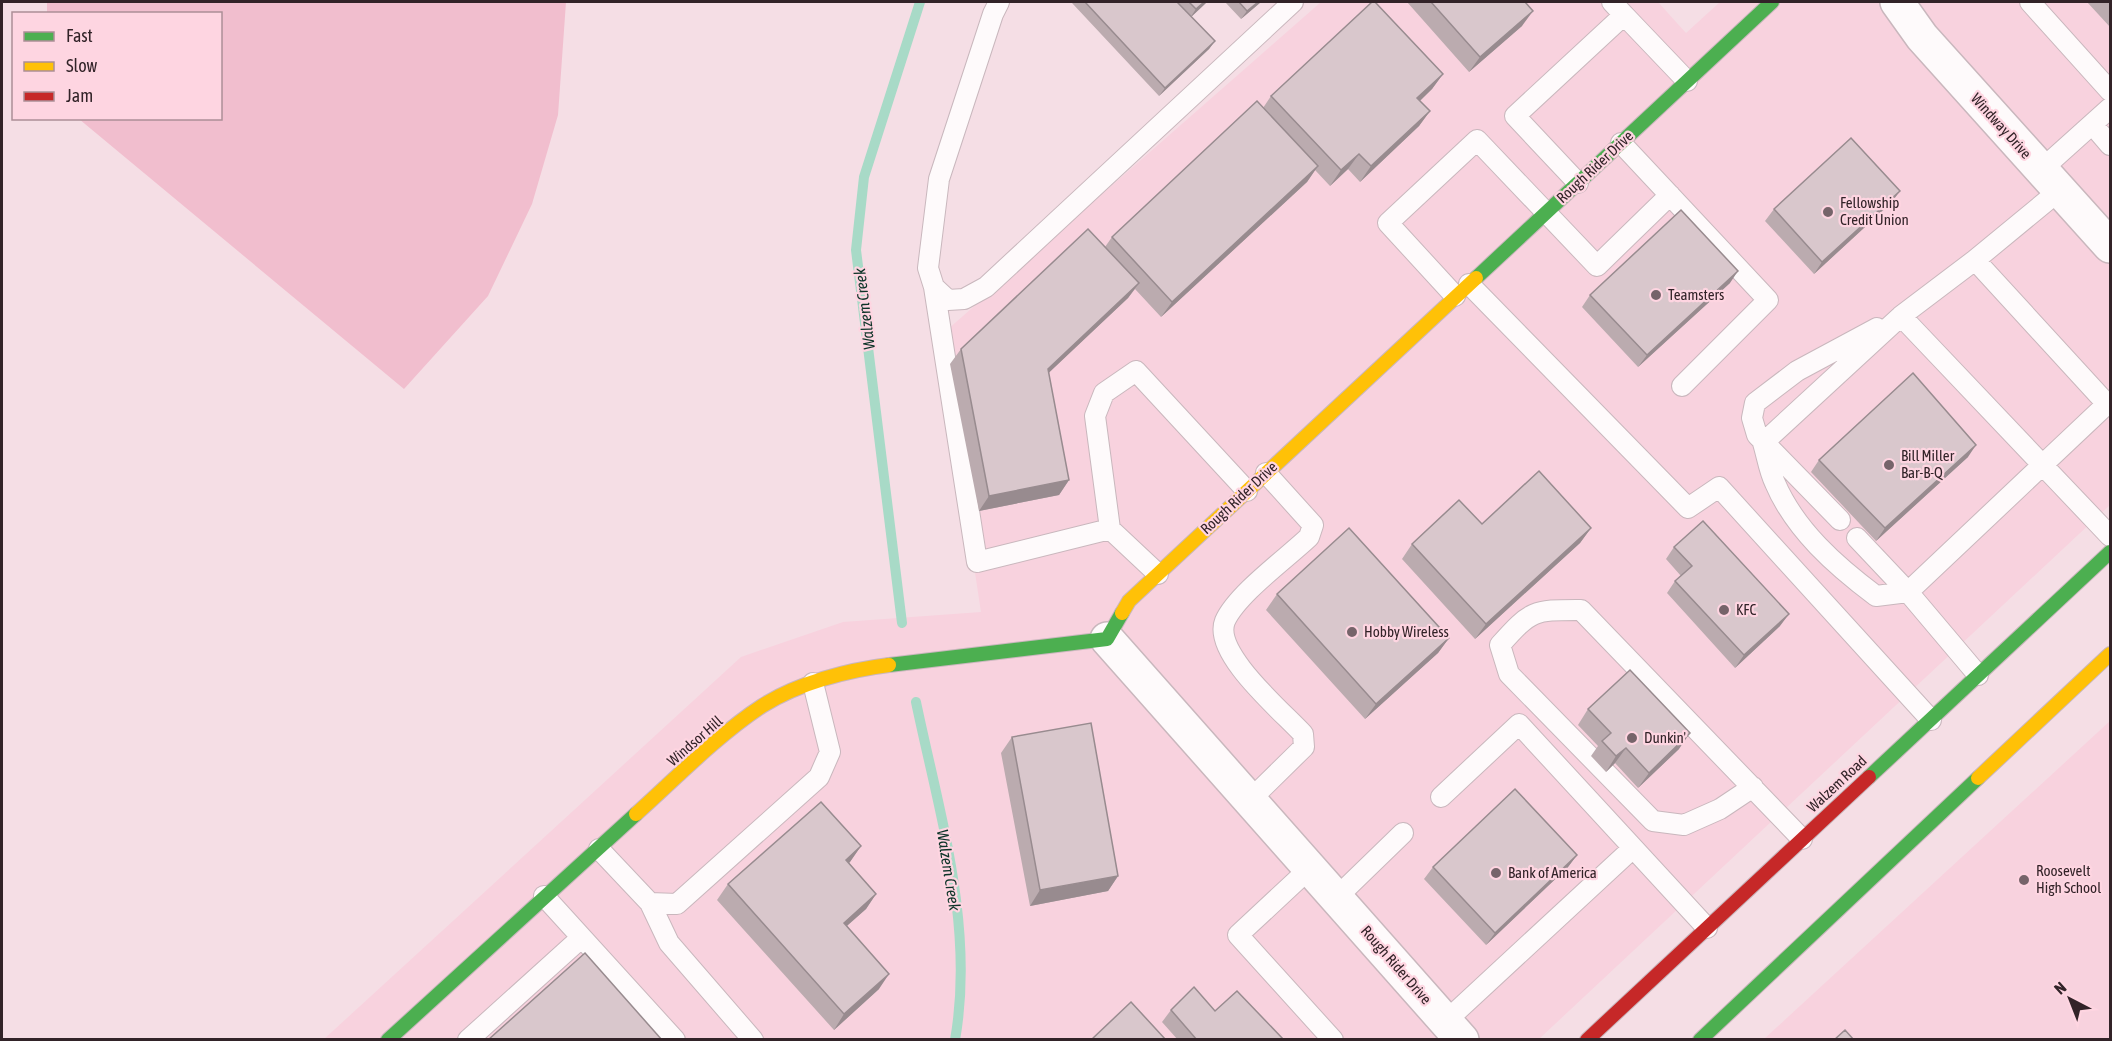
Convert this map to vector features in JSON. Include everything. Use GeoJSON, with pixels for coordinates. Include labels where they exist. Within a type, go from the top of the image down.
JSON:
{"type":"FeatureCollection","features":[{"type":"Feature","properties":{"kind":"street","name":"Rough Rider Drive"},"geometry":{"type":"LineString","coordinates":[[1454,1030],[1107,639],[1129,601],[1772,2]]}},
{"type":"Feature","properties":{"kind":"street","name":"Windway Drive"},"geometry":{"type":"LineString","coordinates":[[1898,2],[1922,37],[2110,246]]}},
{"type":"Feature","properties":{"kind":"street","name":"Walzem Road"},"geometry":{"type":"LineString","coordinates":[[1587,1040],[2110,552]]}},
{"type":"Feature","properties":{"kind":"street","name":"Windsor Hill"},"geometry":{"type":"LineString","coordinates":[[388,1040],[544,896],[703,754],[763,705],[826,677],[871,667],[1107,639]]}},
{"type":"Feature","properties":{"kind":"street"},"geometry":{"type":"LineString","coordinates":[[1700,1040],[2110,654]]}},
{"type":"Feature","properties":{"kind":"lane"},"geometry":{"type":"LineString","coordinates":[[999,2],[993,14],[939,179],[928,268],[934,287],[977,562],[1110,529]]}},
{"type":"Feature","properties":{"kind":"lane"},"geometry":{"type":"LineString","coordinates":[[934,287],[948,300],[964,299],[986,287],[1293,2]]}},
{"type":"Feature","properties":{"kind":"lane"},"geometry":{"type":"LineString","coordinates":[[2030,2],[2110,91]]}},
{"type":"Feature","properties":{"kind":"lane"},"geometry":{"type":"LineString","coordinates":[[1578,183],[1515,116],[1618,8],[1687,81]]}},
{"type":"Feature","properties":{"kind":"lane"},"geometry":{"type":"LineString","coordinates":[[1763,443],[1901,316],[1975,260],[2050,180],[2092,124],[2110,108]]}},
{"type":"Feature","properties":{"kind":"lane"},"geometry":{"type":"LineString","coordinates":[[2092,124],[2110,145]]}},
{"type":"Feature","properties":{"kind":"lane"},"geometry":{"type":"LineString","coordinates":[[1670,195],[1597,266],[1478,140],[1388,223],[1462,290],[1688,508],[1719,487],[1930,720]]}},
{"type":"Feature","properties":{"kind":"lane"},"geometry":{"type":"LineString","coordinates":[[1621,143],[1768,300],[1682,386]]}},
{"type":"Feature","properties":{"kind":"lane"},"geometry":{"type":"LineString","coordinates":[[1763,443],[1775,484],[1805,531],[1838,568],[1876,596],[1908,592],[2107,404],[1975,260]]}},
{"type":"Feature","properties":{"kind":"lane"},"geometry":{"type":"LineString","coordinates":[[1840,520],[1757,435],[1752,418],[1755,403],[1797,371],[1901,316]]}},
{"type":"Feature","properties":{"kind":"lane"},"geometry":{"type":"LineString","coordinates":[[1901,316],[2110,536]]}},
{"type":"Feature","properties":{"kind":"lane"},"geometry":{"type":"LineString","coordinates":[[1158,574],[1110,529],[1095,416],[1104,393],[1136,371],[1247,491]]}},
{"type":"Feature","properties":{"kind":"lane"},"geometry":{"type":"LineString","coordinates":[[1250,800],[1304,747],[1303,734],[1239,666],[1225,645],[1224,623],[1237,602],[1310,537],[1313,525],[1266,473]]}},
{"type":"Feature","properties":{"kind":"lane"},"geometry":{"type":"LineString","coordinates":[[1857,537],[1908,592],[1978,675]]}},
{"type":"Feature","properties":{"kind":"lane"},"geometry":{"type":"LineString","coordinates":[[1753,787],[1720,809],[1684,825],[1653,821],[1509,674],[1500,645],[1521,622],[1541,610],[1581,610],[1753,787],[1802,839]]}},
{"type":"Feature","properties":{"kind":"lane"},"geometry":{"type":"LineString","coordinates":[[650,903],[677,904],[819,777],[830,752],[813,683]]}},
{"type":"Feature","properties":{"kind":"lane"},"geometry":{"type":"LineString","coordinates":[[1441,797],[1519,724],[1707,928]]}},
{"type":"Feature","properties":{"kind":"lane"},"geometry":{"type":"LineString","coordinates":[[1336,898],[1403,833]]}},
{"type":"Feature","properties":{"kind":"lane"},"geometry":{"type":"LineString","coordinates":[[1454,1030],[1634,848]]}},
{"type":"Feature","properties":{"kind":"lane"},"geometry":{"type":"LineString","coordinates":[[599,849],[650,903],[669,943],[753,1040]]}},
{"type":"Feature","properties":{"kind":"lane"},"geometry":{"type":"LineString","coordinates":[[1310,868],[1238,935],[1333,1040]]}},
{"type":"Feature","properties":{"kind":"lane"},"geometry":{"type":"LineString","coordinates":[[544,896],[675,1040]]}},
{"type":"Feature","properties":{"kind":"lane"},"geometry":{"type":"LineString","coordinates":[[468,1040],[581,938]]}},
{"type":"Feature","properties":{"kind":"shaded area"},"geometry":{"type":"Polygon","coordinates":[[[47,2],[566,2],[558,115],[532,204],[488,296],[404,389],[80,120],[222,120],[222,12],[47,12],[47,2]]]}},
{"type":"Feature","properties":{"kind":"shaded area"},"geometry":{"type":"Polygon","coordinates":[[[1321,2],[1658,2],[1686,33],[1720,2],[2110,2],[2110,505],[1539,1039],[323,1040],[741,657],[843,622],[981,612],[939,337],[1321,2]]]}},
{"type":"Feature","properties":{"kind":"shaded area","name":"Roosevelt High School"},"geometry":{"type":"Polygon","coordinates":[[[2110,721],[2110,1039],[1764,1039],[2110,721]]]}},
{"type":"Feature","properties":{"kind":"building"},"geometry":{"type":"Polygon","coordinates":[[[1085,2],[1177,2],[1215,41],[1165,88],[1085,2]]]}},
{"type":"Feature","properties":{"kind":"building"},"geometry":{"type":"Polygon","coordinates":[[[1189,2],[1204,2],[1196,9],[1189,2]]]}},
{"type":"Feature","properties":{"kind":"building"},"geometry":{"type":"Polygon","coordinates":[[[1239,2],[1258,2],[1247,11],[1239,2]]]}},
{"type":"Feature","properties":{"kind":"building"},"geometry":{"type":"Polygon","coordinates":[[[1372,2],[1375,2],[1443,74],[1417,98],[1430,111],[1371,166],[1359,154],[1341,170],[1271,96],[1372,2]]]}},
{"type":"Feature","properties":{"kind":"building"},"geometry":{"type":"Polygon","coordinates":[[[1431,2],[1525,2],[1533,11],[1480,57],[1431,2]]]}},
{"type":"Feature","properties":{"kind":"building"},"geometry":{"type":"Polygon","coordinates":[[[1257,101],[1318,166],[1172,302],[1112,237],[1257,101]]]}},
{"type":"Feature","properties":{"kind":"building","name":"Fellowship Credit Union"},"geometry":{"type":"Polygon","coordinates":[[[1851,138],[1900,191],[1822,262],[1774,209],[1851,138]]]}},
{"type":"Feature","properties":{"kind":"building","name":"Teamsters"},"geometry":{"type":"Polygon","coordinates":[[[1681,210],[1738,271],[1647,355],[1590,295],[1681,210]]]}},
{"type":"Feature","properties":{"kind":"building"},"geometry":{"type":"Polygon","coordinates":[[[1088,229],[1139,283],[1048,369],[1069,480],[989,496],[961,349],[1088,229]]]}},
{"type":"Feature","properties":{"kind":"building","name":"Bill Miller Bar-B-Q"},"geometry":{"type":"Polygon","coordinates":[[[1913,373],[1976,445],[1885,528],[1819,460],[1913,373]]]}},
{"type":"Feature","properties":{"kind":"building"},"geometry":{"type":"Polygon","coordinates":[[[1539,471],[1591,528],[1486,624],[1412,544],[1459,500],[1482,524],[1539,471]]]}},
{"type":"Feature","properties":{"kind":"building","name":"KFC"},"geometry":{"type":"Polygon","coordinates":[[[1703,521],[1789,614],[1744,655],[1675,581],[1692,566],[1674,547],[1703,521]]]}},
{"type":"Feature","properties":{"kind":"building","name":"Hobby Wireless"},"geometry":{"type":"Polygon","coordinates":[[[1349,528],[1449,638],[1376,704],[1277,594],[1349,528]]]}},
{"type":"Feature","properties":{"kind":"building"},"geometry":{"type":"Polygon","coordinates":[[[1630,670],[1690,733],[1649,773],[1626,748],[1616,756],[1602,741],[1611,733],[1588,709],[1630,670]]]}},
{"type":"Feature","properties":{"kind":"building"},"geometry":{"type":"Polygon","coordinates":[[[1091,723],[1118,876],[1040,890],[1012,737],[1091,723]]]}},
{"type":"Feature","properties":{"kind":"building","name":"Bank of America"},"geometry":{"type":"Polygon","coordinates":[[[1515,789],[1577,855],[1495,933],[1433,867],[1515,789]]]}},
{"type":"Feature","properties":{"kind":"building"},"geometry":{"type":"Polygon","coordinates":[[[821,802],[861,846],[846,860],[876,894],[844,923],[889,974],[844,1014],[728,884],[821,802]]]}},
{"type":"Feature","properties":{"kind":"building"},"geometry":{"type":"Polygon","coordinates":[[[585,953],[662,1040],[488,1040],[585,953]]]}},
{"type":"Feature","properties":{"kind":"building"},"geometry":{"type":"Polygon","coordinates":[[[1194,987],[1215,1011],[1237,991],[1284,1040],[1197,1040],[1171,1010],[1194,987]]]}},
{"type":"Feature","properties":{"kind":"building"},"geometry":{"type":"Polygon","coordinates":[[[1131,1002],[1166,1040],[1091,1040],[1131,1002]]]}},
{"type":"Feature","properties":{"kind":"building"},"geometry":{"type":"Polygon","coordinates":[[[1845,1030],[1854,1040],[1834,1040],[1845,1030]]]}},
{"type":"Feature","properties":{"kind":"waterway","name":"Walzem Creek"},"geometry":{"type":"LineString","coordinates":[[902,623],[856,250],[864,177],[920,2]]}},
{"type":"Feature","properties":{"kind":"waterway","name":"Walzem Creek"},"geometry":{"type":"LineString","coordinates":[[916,702],[944,827],[958,912],[961,955],[960,998],[955,1040]]}},
{"type":"Feature","properties":{"kind":"traffic: fast"},"geometry":{"type":"LineString","coordinates":[[1476,278],[1772,2]]}},
{"type":"Feature","properties":{"kind":"traffic: fast"},"geometry":{"type":"LineString","coordinates":[[1869,777],[2110,552]]}},
{"type":"Feature","properties":{"kind":"traffic: fast"},"geometry":{"type":"LineString","coordinates":[[889,665],[1107,639],[1122,613]]}},
{"type":"Feature","properties":{"kind":"traffic: fast"},"geometry":{"type":"LineString","coordinates":[[1700,1040],[1978,778]]}},
{"type":"Feature","properties":{"kind":"traffic: fast"},"geometry":{"type":"LineString","coordinates":[[388,1040],[636,814]]}},
{"type":"Feature","properties":{"kind":"traffic: slow"},"geometry":{"type":"LineString","coordinates":[[1122,613],[1129,601],[1476,278]]}},
{"type":"Feature","properties":{"kind":"traffic: slow"},"geometry":{"type":"LineString","coordinates":[[1978,778],[2110,654]]}},
{"type":"Feature","properties":{"kind":"traffic: slow"},"geometry":{"type":"LineString","coordinates":[[636,814],[714,743],[762,706],[807,684],[857,670],[889,665]]}},
{"type":"Feature","properties":{"kind":"traffic: jam"},"geometry":{"type":"LineString","coordinates":[[1587,1040],[1869,777]]}},
{"type":"Feature","properties":{"kind":"place","name":"Fellowship Credit Union"},"geometry":{"type":"Point","coordinates":[1828,212]}},
{"type":"Feature","properties":{"kind":"place","name":"Teamsters"},"geometry":{"type":"Point","coordinates":[1656,295]}},
{"type":"Feature","properties":{"kind":"place","name":"Bill Miller Bar-B-Q"},"geometry":{"type":"Point","coordinates":[1889,465]}},
{"type":"Feature","properties":{"kind":"place","name":"KFC"},"geometry":{"type":"Point","coordinates":[1724,610]}},
{"type":"Feature","properties":{"kind":"place","name":"Hobby Wireless"},"geometry":{"type":"Point","coordinates":[1352,632]}},
{"type":"Feature","properties":{"kind":"place","name":"Dunkin'"},"geometry":{"type":"Point","coordinates":[1632,738]}},
{"type":"Feature","properties":{"kind":"place","name":"Bank of America"},"geometry":{"type":"Point","coordinates":[1496,873]}},
{"type":"Feature","properties":{"kind":"place","name":"Roosevelt High School"},"geometry":{"type":"Point","coordinates":[2024,880]}}]}
